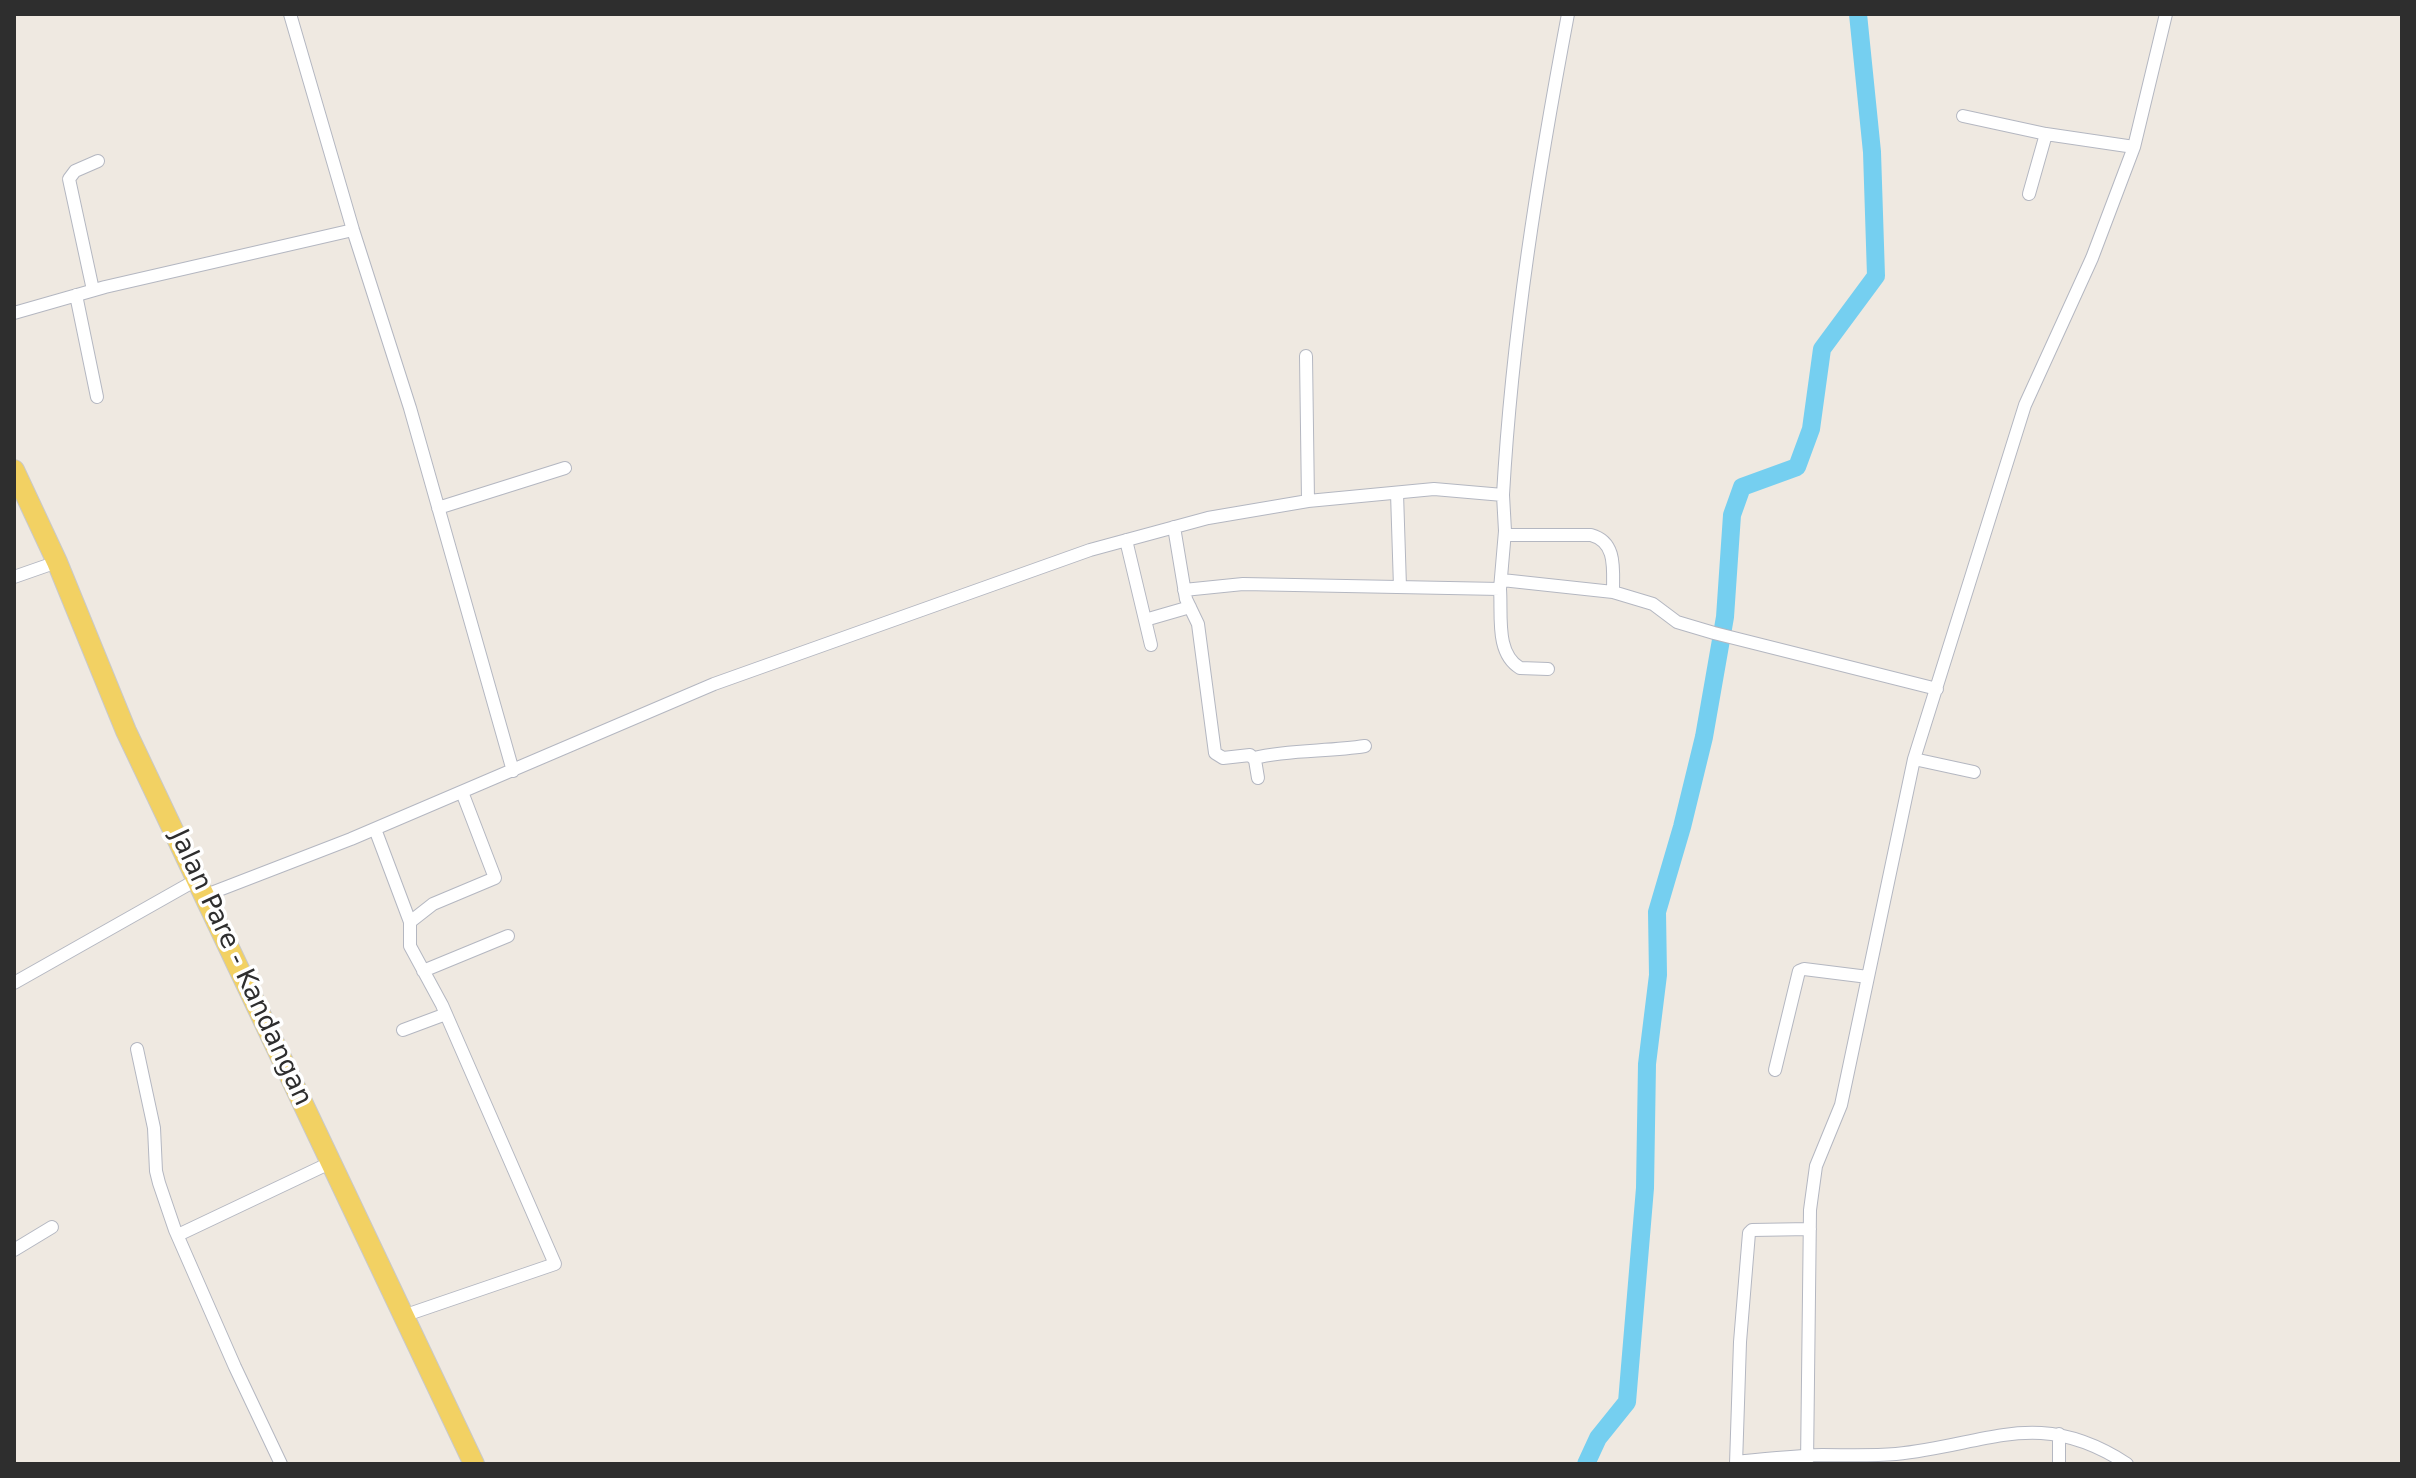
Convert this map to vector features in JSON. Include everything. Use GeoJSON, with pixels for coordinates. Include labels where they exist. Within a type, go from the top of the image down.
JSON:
{"type":"FeatureCollection","features":[{"type":"Feature","properties":{"kind":"main road","name":"Jalan Pare - Kandangan"},"geometry":{"type":"LineString","coordinates":[[14,470],[57,562],[126,731],[474,1464]]}},
{"type":"Feature","properties":{"kind":"street"},"geometry":{"type":"LineString","coordinates":[[290,14],[353,230],[410,408],[513,771]]}},
{"type":"Feature","properties":{"kind":"street"},"geometry":{"type":"LineString","coordinates":[[1548,669],[1520,668],[1506,655],[1502,638],[1501,585],[1505,535],[1503,495],[1528,244],[1568,14]]}},
{"type":"Feature","properties":{"kind":"street"},"geometry":{"type":"LineString","coordinates":[[1807,1460],[1810,1229],[1814,1175],[1841,1105],[1914,759],[2025,405],[2092,258],[2134,147],[2166,14]]}},
{"type":"Feature","properties":{"kind":"street"},"geometry":{"type":"LineString","coordinates":[[1963,116],[2046,134],[2134,147]]}},
{"type":"Feature","properties":{"kind":"street"},"geometry":{"type":"LineString","coordinates":[[2029,194],[2046,134]]}},
{"type":"Feature","properties":{"kind":"street"},"geometry":{"type":"LineString","coordinates":[[93,290],[69,179],[75,171],[98,161]]}},
{"type":"Feature","properties":{"kind":"street"},"geometry":{"type":"LineString","coordinates":[[14,313],[93,290],[353,230]]}},
{"type":"Feature","properties":{"kind":"street"},"geometry":{"type":"LineString","coordinates":[[76,295],[97,397]]}},
{"type":"Feature","properties":{"kind":"street"},"geometry":{"type":"LineString","coordinates":[[1306,356],[1308,501]]}},
{"type":"Feature","properties":{"kind":"street"},"geometry":{"type":"LineString","coordinates":[[438,508],[565,468]]}},
{"type":"Feature","properties":{"kind":"street"},"geometry":{"type":"LineString","coordinates":[[14,983],[202,887],[375,829],[714,684],[889,619],[1090,550],[1231,514],[1308,501],[1434,489],[1503,495]]}},
{"type":"Feature","properties":{"kind":"street"},"geometry":{"type":"LineString","coordinates":[[1397,493],[1400,587]]}},
{"type":"Feature","properties":{"kind":"street"},"geometry":{"type":"LineString","coordinates":[[1174,527],[1184,590],[1198,624],[1215,753],[1223,758],[1248,755],[1254,758],[1272,753],[1306,753],[1365,746]]}},
{"type":"Feature","properties":{"kind":"street"},"geometry":{"type":"LineString","coordinates":[[1505,535],[1600,537],[1612,552],[1613,592]]}},
{"type":"Feature","properties":{"kind":"street"},"geometry":{"type":"LineString","coordinates":[[1126,540],[1151,645]]}},
{"type":"Feature","properties":{"kind":"street"},"geometry":{"type":"LineString","coordinates":[[14,577],[57,562]]}},
{"type":"Feature","properties":{"kind":"street"},"geometry":{"type":"LineString","coordinates":[[1184,590],[1243,584],[1501,585],[1613,592],[1653,604],[1677,622],[1937,689]]}},
{"type":"Feature","properties":{"kind":"street"},"geometry":{"type":"LineString","coordinates":[[1145,620],[1190,607]]}},
{"type":"Feature","properties":{"kind":"street"},"geometry":{"type":"LineString","coordinates":[[1254,758],[1258,778]]}},
{"type":"Feature","properties":{"kind":"street"},"geometry":{"type":"LineString","coordinates":[[1914,759],[1974,772]]}},
{"type":"Feature","properties":{"kind":"street"},"geometry":{"type":"LineString","coordinates":[[410,922],[433,904],[495,878],[462,792]]}},
{"type":"Feature","properties":{"kind":"street"},"geometry":{"type":"LineString","coordinates":[[375,829],[410,922],[410,946],[446,1014],[555,1264],[403,1316]]}},
{"type":"Feature","properties":{"kind":"street"},"geometry":{"type":"LineString","coordinates":[[423,971],[508,936]]}},
{"type":"Feature","properties":{"kind":"street"},"geometry":{"type":"LineString","coordinates":[[1775,1070],[1799,971],[1806,969],[1868,977]]}},
{"type":"Feature","properties":{"kind":"street"},"geometry":{"type":"LineString","coordinates":[[403,1030],[446,1014]]}},
{"type":"Feature","properties":{"kind":"street"},"geometry":{"type":"LineString","coordinates":[[137,1049],[154,1128],[156,1171],[178,1235],[281,1464]]}},
{"type":"Feature","properties":{"kind":"street"},"geometry":{"type":"LineString","coordinates":[[178,1235],[332,1162]]}},
{"type":"Feature","properties":{"kind":"street"},"geometry":{"type":"LineString","coordinates":[[14,1250],[52,1227]]}},
{"type":"Feature","properties":{"kind":"street"},"geometry":{"type":"LineString","coordinates":[[1810,1229],[1752,1230],[1749,1233],[1740,1342],[1736,1463],[1934,1449],[2017,1432],[2059,1434],[2093,1444],[2127,1464]]}},
{"type":"Feature","properties":{"kind":"street"},"geometry":{"type":"LineString","coordinates":[[2059,1434],[2059,1464]]}},
{"type":"Feature","properties":{"kind":"street"},"geometry":{"type":"LineString","coordinates":[[1934,1449],[1934,1464]]}},
{"type":"Feature","properties":{"kind":"waterway"},"geometry":{"type":"LineString","coordinates":[[1586,1464],[1598,1438],[1627,1402],[1645,1188],[1647,1064],[1658,975],[1657,912],[1704,737],[1725,617],[1732,515],[1742,487],[1797,467],[1811,429],[1822,349],[1876,276],[1872,152],[1858,14]]}}]}
